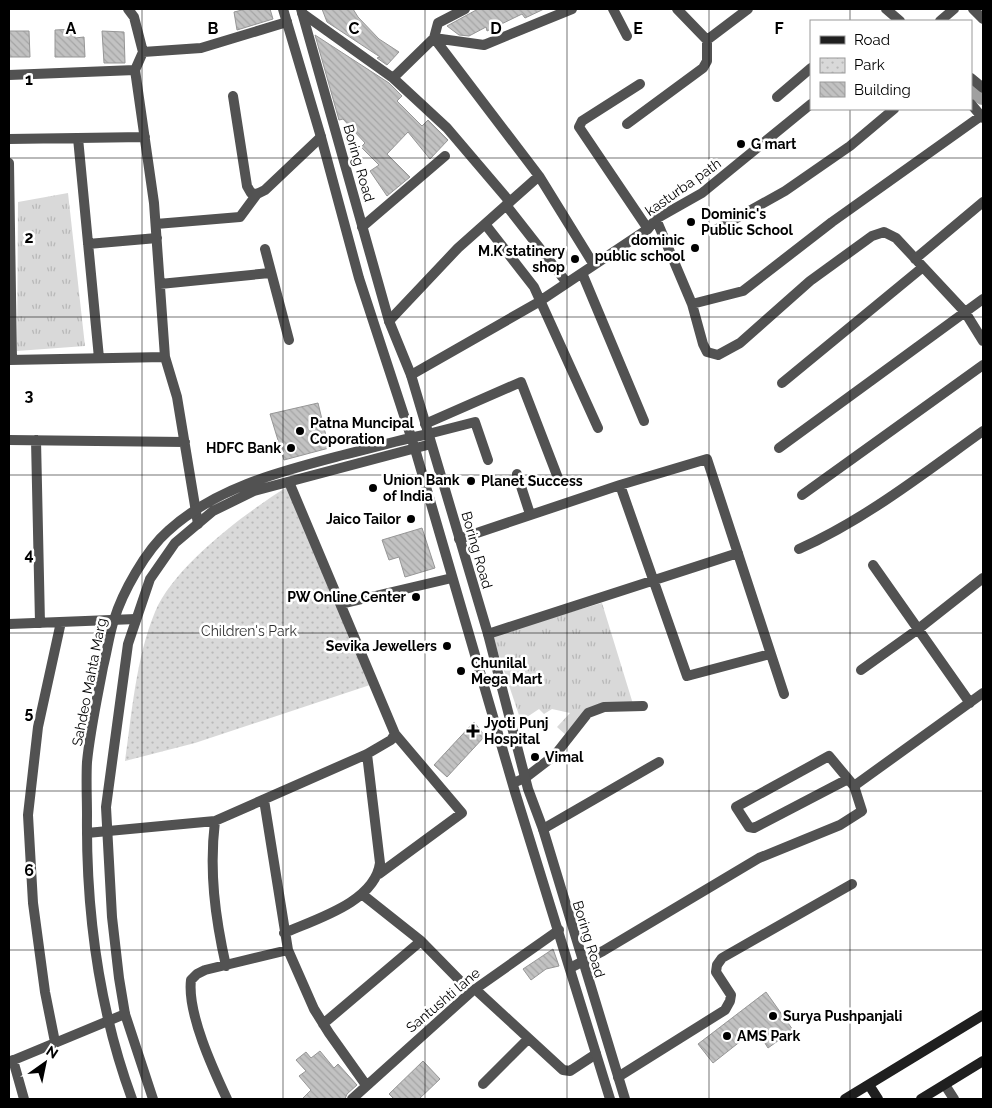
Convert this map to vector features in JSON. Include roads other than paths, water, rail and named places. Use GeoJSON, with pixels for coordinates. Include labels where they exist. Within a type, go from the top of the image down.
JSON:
{"type":"FeatureCollection","features":[{"type":"Feature","properties":{"kind":"main road"},"geometry":{"type":"LineString","coordinates":[[845,1099],[983,1015]]}},
{"type":"Feature","properties":{"kind":"main road"},"geometry":{"type":"LineString","coordinates":[[922,1099],[983,1061]]}},
{"type":"Feature","properties":{"kind":"main road"},"geometry":{"type":"LineString","coordinates":[[868,1085],[878,1099]]}},
{"type":"Feature","properties":{"kind":"street"},"geometry":{"type":"LineString","coordinates":[[128,9],[134,17],[143,52],[135,70],[156,224],[165,357],[177,397],[198,524]]}},
{"type":"Feature","properties":{"kind":"street"},"geometry":{"type":"LineString","coordinates":[[283,9],[359,278],[414,449],[513,783],[610,1099]]}},
{"type":"Feature","properties":{"kind":"street"},"geometry":{"type":"LineString","coordinates":[[394,78],[434,38],[438,23],[465,9]]}},
{"type":"Feature","properties":{"kind":"street"},"geometry":{"type":"LineString","coordinates":[[434,38],[484,45],[572,9]]}},
{"type":"Feature","properties":{"kind":"street"},"geometry":{"type":"LineString","coordinates":[[613,9],[626,36]]}},
{"type":"Feature","properties":{"kind":"street"},"geometry":{"type":"LineString","coordinates":[[627,124],[703,68],[707,61],[708,40],[677,9]]}},
{"type":"Feature","properties":{"kind":"street"},"geometry":{"type":"LineString","coordinates":[[708,40],[748,9]]}},
{"type":"Feature","properties":{"kind":"street"},"geometry":{"type":"LineString","coordinates":[[886,9],[899,20]]}},
{"type":"Feature","properties":{"kind":"street"},"geometry":{"type":"LineString","coordinates":[[941,20],[954,9]]}},
{"type":"Feature","properties":{"kind":"street"},"geometry":{"type":"LineString","coordinates":[[973,9],[983,19]]}},
{"type":"Feature","properties":{"kind":"street"},"geometry":{"type":"LineString","coordinates":[[301,11],[394,78],[447,128],[508,204],[567,283]]}},
{"type":"Feature","properties":{"kind":"street","name":"Boring Road"},"geometry":{"type":"LineString","coordinates":[[301,11],[389,321],[411,375],[488,634],[525,778],[543,829],[581,961],[625,1099]]}},
{"type":"Feature","properties":{"kind":"street"},"geometry":{"type":"LineString","coordinates":[[143,52],[201,48],[287,22]]}},
{"type":"Feature","properties":{"kind":"street"},"geometry":{"type":"LineString","coordinates":[[434,38],[539,176],[594,265]]}},
{"type":"Feature","properties":{"kind":"street"},"geometry":{"type":"LineString","coordinates":[[777,97],[810,69]]}},
{"type":"Feature","properties":{"kind":"street"},"geometry":{"type":"LineString","coordinates":[[9,75],[135,70]]}},
{"type":"Feature","properties":{"kind":"street"},"geometry":{"type":"LineString","coordinates":[[972,79],[983,88]]}},
{"type":"Feature","properties":{"kind":"street"},"geometry":{"type":"LineString","coordinates":[[640,84],[582,121],[579,127],[648,229]]}},
{"type":"Feature","properties":{"kind":"street"},"geometry":{"type":"LineString","coordinates":[[233,96],[248,190],[257,194]]}},
{"type":"Feature","properties":{"kind":"street","name":"kasturba path"},"geometry":{"type":"LineString","coordinates":[[411,375],[540,300],[648,229],[656,219],[702,193],[810,105]]}},
{"type":"Feature","properties":{"kind":"street"},"geometry":{"type":"LineString","coordinates":[[692,304],[744,291],[832,222],[982,117],[972,105]]}},
{"type":"Feature","properties":{"kind":"street"},"geometry":{"type":"LineString","coordinates":[[717,229],[785,191],[834,158],[893,110]]}},
{"type":"Feature","properties":{"kind":"street"},"geometry":{"type":"LineString","coordinates":[[9,139],[144,137]]}},
{"type":"Feature","properties":{"kind":"street"},"geometry":{"type":"LineString","coordinates":[[78,138],[99,358]]}},
{"type":"Feature","properties":{"kind":"street"},"geometry":{"type":"LineString","coordinates":[[156,224],[240,217],[257,194],[266,190],[321,138]]}},
{"type":"Feature","properties":{"kind":"street"},"geometry":{"type":"LineString","coordinates":[[362,227],[445,156]]}},
{"type":"Feature","properties":{"kind":"street"},"geometry":{"type":"LineString","coordinates":[[9,162],[11,360],[165,357]]}},
{"type":"Feature","properties":{"kind":"street"},"geometry":{"type":"LineString","coordinates":[[389,321],[458,248],[539,176]]}},
{"type":"Feature","properties":{"kind":"street"},"geometry":{"type":"LineString","coordinates":[[915,259],[983,202]]}},
{"type":"Feature","properties":{"kind":"street"},"geometry":{"type":"LineString","coordinates":[[656,219],[692,304],[704,350],[718,355],[740,343],[810,281],[879,232],[884,232],[896,238],[965,312],[983,341]]}},
{"type":"Feature","properties":{"kind":"street"},"geometry":{"type":"LineString","coordinates":[[485,224],[530,281],[598,428]]}},
{"type":"Feature","properties":{"kind":"street"},"geometry":{"type":"LineString","coordinates":[[88,244],[157,238]]}},
{"type":"Feature","properties":{"kind":"street"},"geometry":{"type":"LineString","coordinates":[[265,250],[289,340]]}},
{"type":"Feature","properties":{"kind":"street"},"geometry":{"type":"LineString","coordinates":[[782,383],[923,267]]}},
{"type":"Feature","properties":{"kind":"street"},"geometry":{"type":"LineString","coordinates":[[160,284],[270,273]]}},
{"type":"Feature","properties":{"kind":"street"},"geometry":{"type":"LineString","coordinates":[[582,273],[644,421]]}},
{"type":"Feature","properties":{"kind":"street"},"geometry":{"type":"LineString","coordinates":[[779,448],[983,299]]}},
{"type":"Feature","properties":{"kind":"street"},"geometry":{"type":"LineString","coordinates":[[802,495],[983,365]]}},
{"type":"Feature","properties":{"kind":"street"},"geometry":{"type":"LineString","coordinates":[[153,1099],[126,1014],[112,917],[106,807],[128,644],[150,579],[176,543],[213,511],[254,491],[414,449],[428,434],[521,382],[558,478]]}},
{"type":"Feature","properties":{"kind":"street"},"geometry":{"type":"LineString","coordinates":[[428,434],[475,422],[488,460]]}},
{"type":"Feature","properties":{"kind":"street"},"geometry":{"type":"LineString","coordinates":[[799,550],[832,535],[867,513],[983,430]]}},
{"type":"Feature","properties":{"kind":"street","name":"Sahdeo Mahta Marg"},"geometry":{"type":"LineString","coordinates":[[132,1099],[108,1020],[100,981],[89,893],[87,833],[87,763],[96,701],[114,620],[128,588],[146,558],[166,532],[196,509],[230,491],[278,472],[428,434]]}},
{"type":"Feature","properties":{"kind":"street"},"geometry":{"type":"LineString","coordinates":[[9,440],[185,442]]}},
{"type":"Feature","properties":{"kind":"street"},"geometry":{"type":"LineString","coordinates":[[36,440],[40,623]]}},
{"type":"Feature","properties":{"kind":"street"},"geometry":{"type":"LineString","coordinates":[[459,539],[530,514],[707,459],[784,694]]}},
{"type":"Feature","properties":{"kind":"street"},"geometry":{"type":"LineString","coordinates":[[517,474],[530,514]]}},
{"type":"Feature","properties":{"kind":"street"},"geometry":{"type":"LineString","coordinates":[[284,933],[362,895],[379,874],[462,813],[395,734],[289,482]]}},
{"type":"Feature","properties":{"kind":"street"},"geometry":{"type":"LineString","coordinates":[[620,485],[687,676],[770,654]]}},
{"type":"Feature","properties":{"kind":"street"},"geometry":{"type":"LineString","coordinates":[[488,634],[738,554]]}},
{"type":"Feature","properties":{"kind":"street"},"geometry":{"type":"LineString","coordinates":[[873,565],[970,703]]}},
{"type":"Feature","properties":{"kind":"street"},"geometry":{"type":"LineString","coordinates":[[341,604],[452,578]]}},
{"type":"Feature","properties":{"kind":"street"},"geometry":{"type":"LineString","coordinates":[[861,670],[917,630],[983,578]]}},
{"type":"Feature","properties":{"kind":"street"},"geometry":{"type":"LineString","coordinates":[[9,624],[136,619]]}},
{"type":"Feature","properties":{"kind":"street"},"geometry":{"type":"LineString","coordinates":[[55,1042],[45,992],[33,903],[28,815],[38,727],[61,622]]}},
{"type":"Feature","properties":{"kind":"street"},"geometry":{"type":"LineString","coordinates":[[570,968],[603,951],[759,858],[840,825],[862,811],[851,782],[829,756],[736,806],[749,827],[757,828],[851,782],[983,693]]}},
{"type":"Feature","properties":{"kind":"street"},"geometry":{"type":"LineString","coordinates":[[513,783],[525,778],[560,749],[588,713],[604,707],[643,706]]}},
{"type":"Feature","properties":{"kind":"street"},"geometry":{"type":"LineString","coordinates":[[87,833],[215,821],[367,754],[391,740],[395,734]]}},
{"type":"Feature","properties":{"kind":"street"},"geometry":{"type":"LineString","coordinates":[[367,754],[380,863],[379,874]]}},
{"type":"Feature","properties":{"kind":"street"},"geometry":{"type":"LineString","coordinates":[[543,829],[659,762]]}},
{"type":"Feature","properties":{"kind":"street"},"geometry":{"type":"LineString","coordinates":[[264,800],[288,950],[304,989],[324,1024],[366,1085]]}},
{"type":"Feature","properties":{"kind":"street"},"geometry":{"type":"LineString","coordinates":[[215,821],[211,873],[216,915],[226,966]]}},
{"type":"Feature","properties":{"kind":"street"},"geometry":{"type":"LineString","coordinates":[[618,1077],[725,1010],[730,1002],[731,994],[716,972],[717,965],[722,958],[852,884]]}},
{"type":"Feature","properties":{"kind":"street"},"geometry":{"type":"LineString","coordinates":[[362,895],[421,941],[473,991],[563,1070],[570,1071],[596,1054]]}},
{"type":"Feature","properties":{"kind":"street","name":"Santushti lane"},"geometry":{"type":"LineString","coordinates":[[352,1099],[473,991],[559,930]]}},
{"type":"Feature","properties":{"kind":"street"},"geometry":{"type":"LineString","coordinates":[[324,1024],[421,941]]}},
{"type":"Feature","properties":{"kind":"street"},"geometry":{"type":"LineString","coordinates":[[227,1099],[206,1051],[190,989],[191,980],[196,974],[288,950]]}},
{"type":"Feature","properties":{"kind":"street"},"geometry":{"type":"LineString","coordinates":[[24,1099],[11,1061],[126,1014]]}},
{"type":"Feature","properties":{"kind":"street"},"geometry":{"type":"LineString","coordinates":[[483,1084],[528,1039]]}},
{"type":"Feature","properties":{"kind":"street"},"geometry":{"type":"LineString","coordinates":[[945,1085],[954,1099]]}},
{"type":"Feature","properties":{"kind":"waterway"},"geometry":{"type":"LineString","coordinates":[[972,86],[983,95]]}},
{"type":"Feature","properties":{"kind":"place","name":"G mart"},"geometry":{"type":"Point","coordinates":[741,144]}},
{"type":"Feature","properties":{"kind":"place","name":"Dominic's Public School"},"geometry":{"type":"Point","coordinates":[691,222]}},
{"type":"Feature","properties":{"kind":"place","name":"dominic public school"},"geometry":{"type":"Point","coordinates":[695,248]}},
{"type":"Feature","properties":{"kind":"place","name":"M.K statinery shop"},"geometry":{"type":"Point","coordinates":[575,259]}},
{"type":"Feature","properties":{"kind":"place","name":"Patna Muncipal Coporation"},"geometry":{"type":"Point","coordinates":[300,431]}},
{"type":"Feature","properties":{"kind":"place","name":"HDFC Bank"},"geometry":{"type":"Point","coordinates":[291,448]}},
{"type":"Feature","properties":{"kind":"place","name":"Planet Success"},"geometry":{"type":"Point","coordinates":[471,481]}},
{"type":"Feature","properties":{"kind":"place","name":"Union Bank of India"},"geometry":{"type":"Point","coordinates":[373,488]}},
{"type":"Feature","properties":{"kind":"place","name":"Jaico Tailor"},"geometry":{"type":"Point","coordinates":[411,519]}},
{"type":"Feature","properties":{"kind":"place","name":"PW Online Center"},"geometry":{"type":"Point","coordinates":[416,597]}},
{"type":"Feature","properties":{"kind":"place","name":"Sevika Jewellers"},"geometry":{"type":"Point","coordinates":[447,646]}},
{"type":"Feature","properties":{"kind":"place","name":"Chunilal Mega Mart"},"geometry":{"type":"Point","coordinates":[461,671]}},
{"type":"Feature","properties":{"kind":"place","name":"Jyoti Punj Hospital"},"geometry":{"type":"Point","coordinates":[473,731]}},
{"type":"Feature","properties":{"kind":"place","name":"Vimal"},"geometry":{"type":"Point","coordinates":[535,757]}},
{"type":"Feature","properties":{"kind":"place","name":"Surya Pushpanjali"},"geometry":{"type":"Point","coordinates":[773,1016]}},
{"type":"Feature","properties":{"kind":"place","name":"AMS Park"},"geometry":{"type":"Point","coordinates":[727,1036]}},
{"type":"Feature","properties":{"kind":"park label","name":"Children's Park"},"geometry":{"type":"Point","coordinates":[249,631]}}]}
